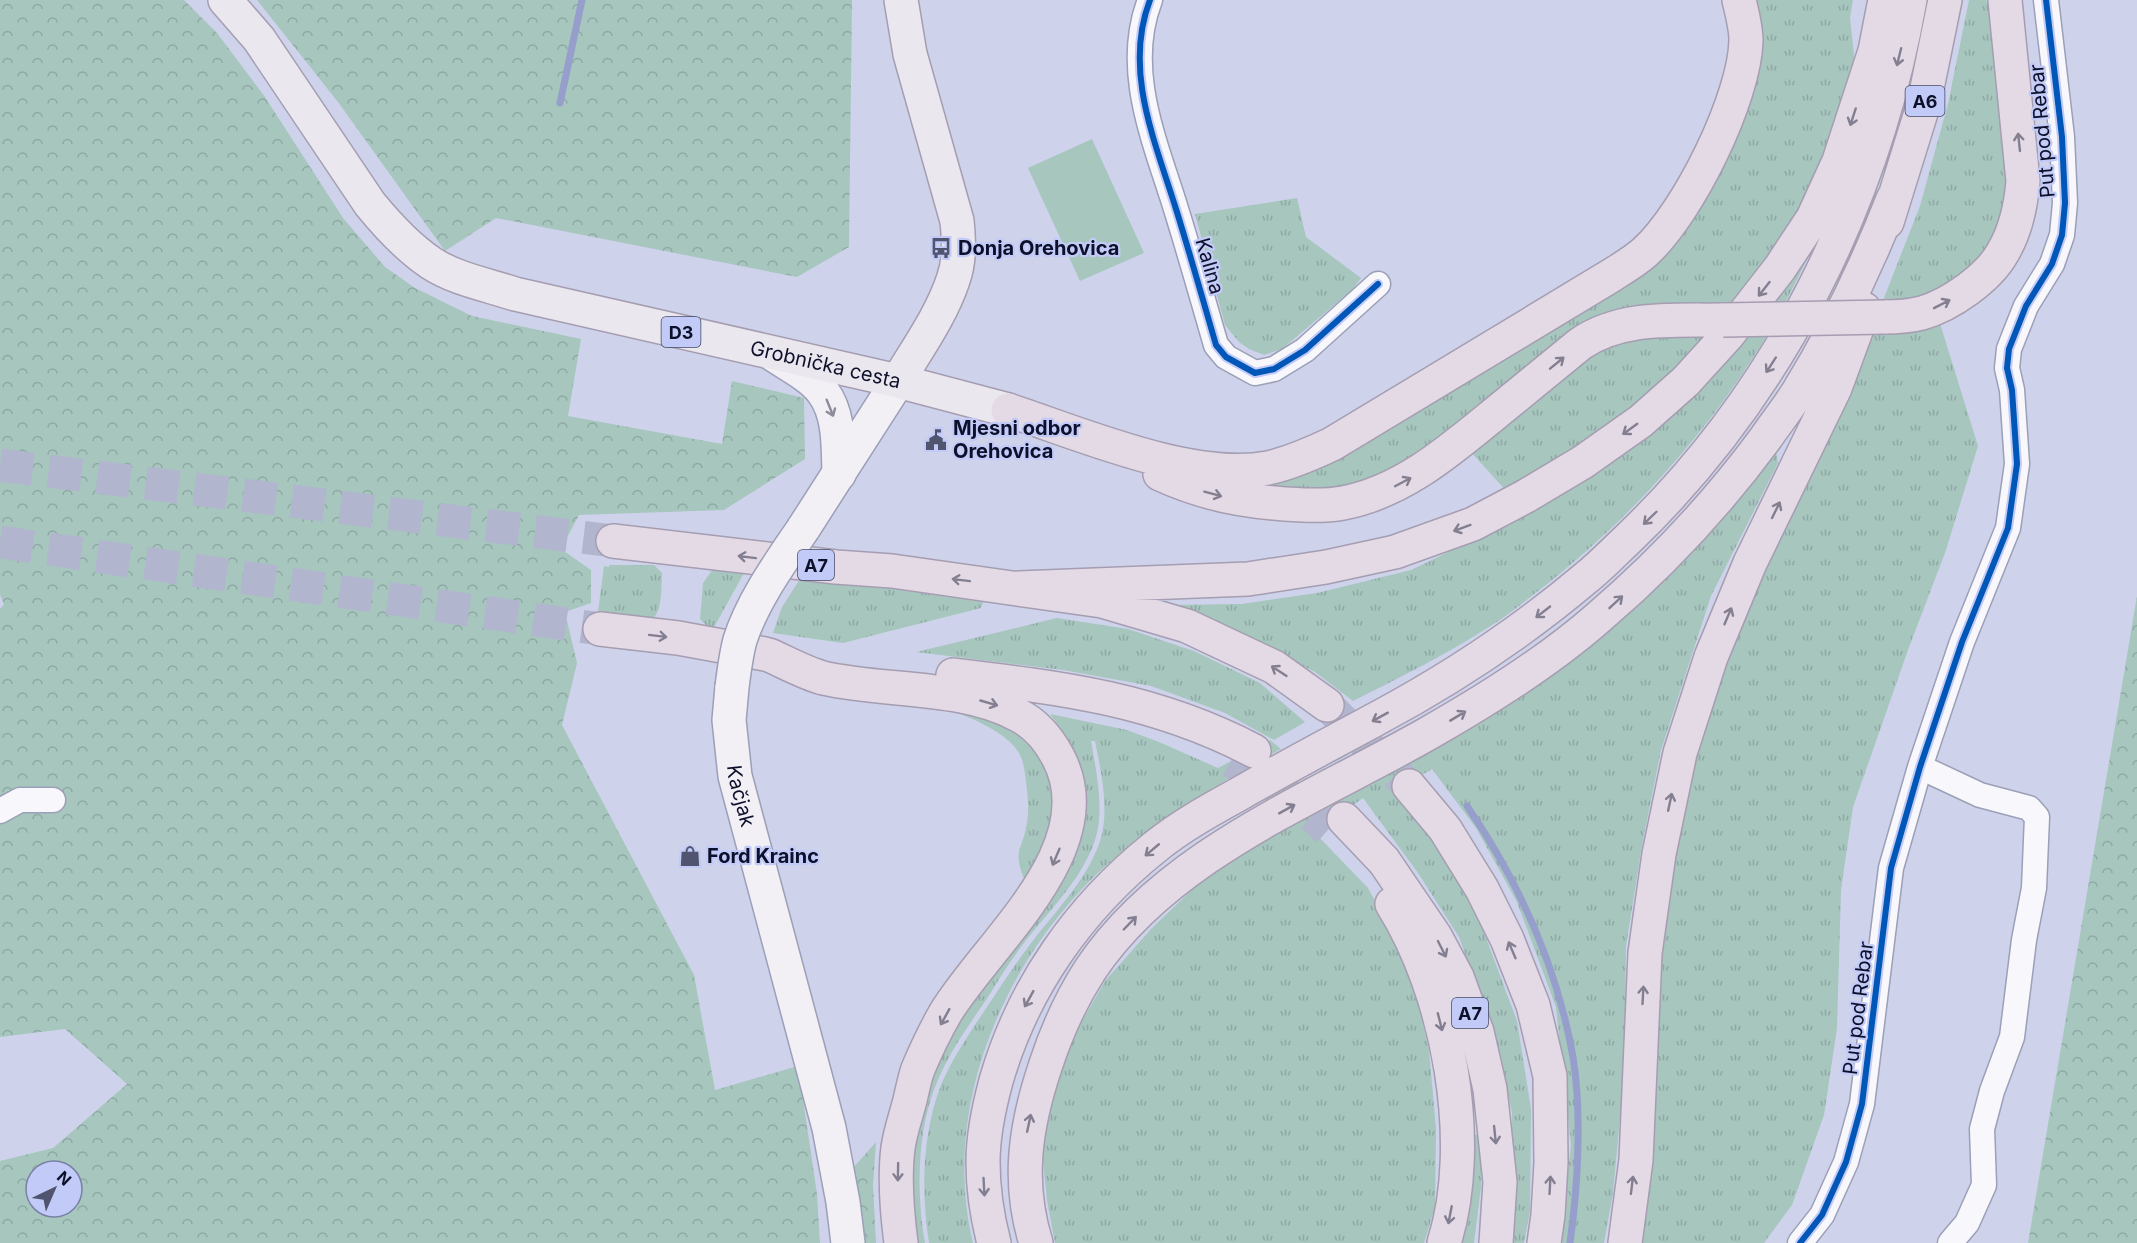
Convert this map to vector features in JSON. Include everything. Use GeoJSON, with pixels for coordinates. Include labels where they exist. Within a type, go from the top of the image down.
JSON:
{"type":"FeatureCollection","features":[{"type":"Feature","properties":{"kind":"highway"},"geometry":{"type":"LineString","coordinates":[[1008,410],[1155,458],[1203,468],[1226,470],[1270,467],[1304,457],[1332,444],[1552,312],[1637,258],[1658,238],[1685,202],[1703,170],[1725,120],[1742,69],[1745,50],[1745,31],[1738,0]]}},
{"type":"Feature","properties":{"kind":"highway"},"geometry":{"type":"LineString","coordinates":[[1862,0],[1858,34],[1864,83]]}},
{"type":"Feature","properties":{"kind":"highway"},"geometry":{"type":"LineString","coordinates":[[1019,588],[1248,579],[1326,567],[1395,552],[1473,524],[1564,474],[1641,421],[1686,381],[1727,336],[1780,268],[1813,218],[1839,161],[1875,51],[1885,0]]}},
{"type":"Feature","properties":{"kind":"highway"},"geometry":{"type":"LineString","coordinates":[[994,1243],[986,1210],[983,1159],[989,1105],[1003,1056],[1023,1010],[1050,960],[1082,918],[1118,879],[1158,844],[1199,816],[1466,668],[1524,627],[1590,575],[1660,508],[1701,462],[1738,414],[1775,360],[1812,294],[1838,239],[1871,153],[1900,54],[1910,0]]}},
{"type":"Feature","properties":{"kind":"highway","name":"A6"},"geometry":{"type":"LineString","coordinates":[[1893,199],[1924,103],[1945,0]]}},
{"type":"Feature","properties":{"kind":"highway"},"geometry":{"type":"LineString","coordinates":[[1104,442],[1140,465],[1168,478],[1229,498],[1285,504],[1345,503],[1388,489],[1425,468],[1580,344],[1599,333],[1639,322],[1905,316],[1937,307],[1980,279],[2002,255],[2021,206],[2023,181],[2005,0]]}},
{"type":"Feature","properties":{"kind":"highway"},"geometry":{"type":"LineString","coordinates":[[1036,1243],[1024,1185],[1026,1139],[1035,1097],[1053,1041],[1072,1001],[1092,968],[1112,943],[1155,897],[1196,864],[1280,812],[1426,734],[1539,663],[1598,619],[1665,556],[1737,477],[1796,396],[1843,314],[1893,199]]}},
{"type":"Feature","properties":{"kind":"highway"},"geometry":{"type":"LineString","coordinates":[[1625,1243],[1636,1160],[1645,953],[1659,854],[1680,753],[1712,657],[1750,563],[1835,388],[1866,303],[1893,199]]}},
{"type":"Feature","properties":{"kind":"highway","name":"A7"},"geometry":{"type":"LineString","coordinates":[[613,541],[836,567],[892,571],[1102,601],[1187,626],[1274,667],[1327,705]]}},
{"type":"Feature","properties":{"kind":"highway"},"geometry":{"type":"LineString","coordinates":[[600,629],[678,638],[769,655],[1052,687],[1112,698],[1210,730],[1243,756]]}},
{"type":"Feature","properties":{"kind":"highway"},"geometry":{"type":"LineString","coordinates":[[769,655],[823,678],[970,698],[1003,707],[1021,716],[1046,738],[1055,751],[1067,778],[1070,793],[1069,816],[1051,868],[946,1012],[918,1070],[898,1148],[897,1208],[901,1243]]}},
{"type":"Feature","properties":{"kind":"highway"},"geometry":{"type":"LineString","coordinates":[[1409,786],[1445,829],[1482,889],[1507,939],[1533,1005],[1550,1076],[1551,1163],[1544,1243]]}},
{"type":"Feature","properties":{"kind":"highway","name":"A7"},"geometry":{"type":"LineString","coordinates":[[1444,1243],[1453,1200],[1457,1122],[1450,1062],[1436,1003],[1398,914],[1336,825],[1384,861],[1435,936],[1456,977],[1477,1032],[1490,1089],[1500,1182],[1496,1243]]}},
{"type":"Feature","properties":{"kind":"main road","name":"Grobnička cesta"},"geometry":{"type":"LineString","coordinates":[[225,0],[259,39],[370,204],[391,229],[433,264],[465,278],[515,294],[774,355],[898,381],[933,324],[954,280],[959,241],[957,221],[910,54],[901,0]]}},
{"type":"Feature","properties":{"kind":"main road"},"geometry":{"type":"LineString","coordinates":[[774,355],[808,378],[823,392],[832,409],[837,432],[839,474]]}},
{"type":"Feature","properties":{"kind":"main road"},"geometry":{"type":"LineString","coordinates":[[898,381],[1008,410]]}},
{"type":"Feature","properties":{"kind":"main road","name":"Kačjak"},"geometry":{"type":"LineString","coordinates":[[848,1243],[829,1128],[735,776],[729,720],[732,687],[741,639],[751,615],[767,585],[898,381]]}},
{"type":"Feature","properties":{"kind":"street","name":"Kalina"},"geometry":{"type":"LineString","coordinates":[[1150,0],[1143,19],[1139,43],[1142,98],[1216,345],[1226,357],[1255,373],[1274,369],[1305,350],[1378,284]]}},
{"type":"Feature","properties":{"kind":"street","name":"Put pod Rebar"},"geometry":{"type":"LineString","coordinates":[[1800,1243],[1822,1215],[1846,1162],[1862,1104],[1891,868],[1920,767],[1962,642],[2008,528],[2017,464],[2012,390],[2007,368],[2008,349],[2026,306],[2052,264],[2062,235],[2065,203],[2062,137],[2046,0]]}},
{"type":"Feature","properties":{"kind":"street"},"geometry":{"type":"LineString","coordinates":[[1920,767],[1980,795],[2029,808],[2037,817],[2034,888],[2024,940],[2012,1037],[1992,1091],[1982,1129],[1984,1185],[1967,1222],[1950,1243]]}},
{"type":"Feature","properties":{"kind":"street"},"geometry":{"type":"LineString","coordinates":[[0,811],[20,800],[53,800]]}},
{"type":"Feature","properties":{"kind":"green space"},"geometry":{"type":"Polygon","coordinates":[[[0,0],[184,0],[217,33],[265,97],[343,218],[385,267],[415,288],[472,316],[581,339],[568,416],[722,444],[732,381],[804,398],[805,459],[724,510],[579,515],[561,549],[591,570],[591,603],[565,612],[577,663],[562,725],[694,975],[715,1090],[798,1066],[817,1194],[820,1243],[0,1243],[0,1161],[53,1148],[127,1084],[65,1029],[0,1037],[0,609],[4,604],[0,595],[0,0]]]}},
{"type":"Feature","properties":{"kind":"green space"},"geometry":{"type":"Polygon","coordinates":[[[257,0],[852,0],[849,247],[797,277],[496,218],[445,251],[338,102],[257,0]]]}},
{"type":"Feature","properties":{"kind":"green space"},"geometry":{"type":"Polygon","coordinates":[[[1746,0],[1853,0],[1850,18],[1855,65],[1814,188],[1784,235],[1731,307],[1646,308],[1393,471],[1362,483],[1306,490],[1218,482],[1303,474],[1346,456],[1591,301],[1681,227],[1746,0]]]}},
{"type":"Feature","properties":{"kind":"green space"},"geometry":{"type":"Polygon","coordinates":[[[1969,0],[1986,0],[1994,19],[2008,198],[1993,242],[1962,277],[1921,301],[1882,303],[1920,206],[1948,104],[1969,0]]]}},
{"type":"Feature","properties":{"kind":"green space"},"geometry":{"type":"Polygon","coordinates":[[[1092,139],[1144,253],[1080,281],[1028,168],[1092,139]]]}},
{"type":"Feature","properties":{"kind":"green space"},"geometry":{"type":"Polygon","coordinates":[[[1297,198],[1306,237],[1361,278],[1353,289],[1282,349],[1264,355],[1239,342],[1225,325],[1195,214],[1297,198]]]}},
{"type":"Feature","properties":{"kind":"green space"},"geometry":{"type":"Polygon","coordinates":[[[1802,251],[1809,255],[1760,346],[1705,425],[1680,456],[1624,515],[1564,570],[1511,612],[1439,657],[1353,701],[1315,672],[1241,635],[1166,605],[1241,604],[1317,593],[1411,570],[1515,520],[1610,463],[1666,417],[1802,251]]]}},
{"type":"Feature","properties":{"kind":"green space"},"geometry":{"type":"Polygon","coordinates":[[[1938,317],[1978,446],[1945,553],[1853,807],[1841,890],[1837,1028],[1824,1115],[1792,1205],[1764,1243],[1638,1243],[1662,933],[1679,814],[1696,752],[1737,626],[1874,327],[1938,317]]]}},
{"type":"Feature","properties":{"kind":"green space"},"geometry":{"type":"Polygon","coordinates":[[[1714,329],[1686,360],[1643,401],[1509,494],[1470,451],[1582,361],[1621,340],[1714,329]]]}},
{"type":"Feature","properties":{"kind":"green space"},"geometry":{"type":"Polygon","coordinates":[[[1776,451],[1778,463],[1711,596],[1661,750],[1642,845],[1626,946],[1624,1075],[1613,1193],[1604,1243],[1560,1243],[1571,1145],[1556,1007],[1517,902],[1476,828],[1432,769],[1394,792],[1449,861],[1482,927],[1517,1021],[1531,1109],[1530,1211],[1524,1243],[1507,1243],[1512,1213],[1512,1112],[1492,1029],[1459,937],[1418,873],[1363,798],[1315,833],[1368,888],[1392,933],[1414,983],[1429,1050],[1436,1129],[1435,1207],[1424,1243],[1055,1243],[1047,1200],[1042,1151],[1054,1092],[1071,1040],[1105,981],[1152,928],[1199,883],[1280,831],[1441,741],[1776,451]]]}},
{"type":"Feature","properties":{"kind":"green space"},"geometry":{"type":"Polygon","coordinates":[[[609,565],[654,565],[662,573],[659,606],[650,623],[603,616],[604,611],[598,612],[604,566],[609,567],[609,565]]]}},
{"type":"Feature","properties":{"kind":"green space"},"geometry":{"type":"Polygon","coordinates":[[[713,569],[744,573],[712,631],[700,619],[703,583],[713,569]]]}},
{"type":"Feature","properties":{"kind":"green space"},"geometry":{"type":"Polygon","coordinates":[[[802,576],[983,602],[981,608],[843,643],[773,633],[782,607],[802,576]]]}},
{"type":"Feature","properties":{"kind":"green space"},"geometry":{"type":"Polygon","coordinates":[[[2137,596],[2137,1243],[2028,1243],[2137,596]]]}},
{"type":"Feature","properties":{"kind":"green space"},"geometry":{"type":"Polygon","coordinates":[[[1057,618],[1128,629],[1194,651],[1260,683],[1305,722],[1274,740],[1225,713],[1151,686],[1063,670],[916,652],[1057,618]]]}},
{"type":"Feature","properties":{"kind":"green space"},"geometry":{"type":"Polygon","coordinates":[[[965,709],[1002,725],[1021,738],[1033,750],[1049,779],[1053,811],[1050,828],[1041,854],[1025,881],[1019,863],[1019,851],[1027,823],[1028,803],[1021,758],[1015,747],[999,733],[951,710],[965,709]]]}},
{"type":"Feature","properties":{"kind":"green space"},"geometry":{"type":"Polygon","coordinates":[[[1050,714],[1127,730],[1218,768],[1270,740],[1281,749],[1196,798],[1136,840],[1078,893],[1044,935],[1015,981],[992,1031],[975,1083],[966,1136],[965,1190],[973,1243],[929,1243],[924,1184],[925,1163],[930,1123],[941,1085],[961,1047],[1006,978],[1087,870],[1100,841],[1104,817],[1104,791],[1095,741],[1091,741],[1099,804],[1095,840],[1081,870],[1012,960],[959,1040],[937,1082],[925,1120],[920,1161],[920,1203],[925,1243],[917,1243],[914,1193],[915,1146],[924,1100],[941,1052],[965,1011],[1054,891],[1075,850],[1084,807],[1077,762],[1050,714]]]}},
{"type":"Feature","properties":{"kind":"green space"},"geometry":{"type":"Polygon","coordinates":[[[1481,1134],[1481,1187],[1474,1243],[1456,1243],[1470,1136],[1481,1134]]]}},
{"type":"Feature","properties":{"kind":"green space"},"geometry":{"type":"Polygon","coordinates":[[[876,1142],[873,1185],[876,1243],[865,1243],[853,1168],[876,1142]]]}},
{"type":"Feature","properties":{"kind":"waterway"},"geometry":{"type":"LineString","coordinates":[[560,103],[582,0]]}},
{"type":"Feature","properties":{"kind":"waterway"},"geometry":{"type":"LineString","coordinates":[[1467,806],[1503,864],[1534,926],[1566,1023],[1576,1079],[1578,1125],[1577,1174],[1570,1243]]}},
{"type":"Feature","properties":{"kind":"tunnel"},"geometry":{"type":"LineString","coordinates":[[0,465],[613,541]]}},
{"type":"Feature","properties":{"kind":"tunnel"},"geometry":{"type":"LineString","coordinates":[[0,542],[600,629]]}},
{"type":"Feature","properties":{"kind":"tunnel"},"geometry":{"type":"LineString","coordinates":[[1327,705],[1409,786]]}},
{"type":"Feature","properties":{"kind":"tunnel"},"geometry":{"type":"LineString","coordinates":[[1231,761],[1294,799],[1328,830]]}},
{"type":"Feature","properties":{"kind":"cycle path"},"geometry":{"type":"LineString","coordinates":[[1150,0],[1143,26],[1140,53],[1145,105],[1216,345],[1226,357],[1255,373],[1274,369],[1305,350],[1378,284]]}},
{"type":"Feature","properties":{"kind":"cycle path"},"geometry":{"type":"LineString","coordinates":[[1800,1243],[1822,1215],[1846,1162],[1862,1104],[1891,868],[1920,767],[1962,642],[2008,528],[2017,464],[2012,390],[2007,368],[2009,349],[2026,306],[2052,264],[2062,235],[2065,203],[2062,137],[2046,0]]}},
{"type":"Feature","properties":{"kind":"place","name":"Donja Orehovica"},"geometry":{"type":"Point","coordinates":[941,248]}},
{"type":"Feature","properties":{"kind":"place","name":"Mjesni odbor Orehovica"},"geometry":{"type":"Point","coordinates":[936,440]}},
{"type":"Feature","properties":{"kind":"place","name":"Ford Krainc"},"geometry":{"type":"Point","coordinates":[690,856]}}]}
